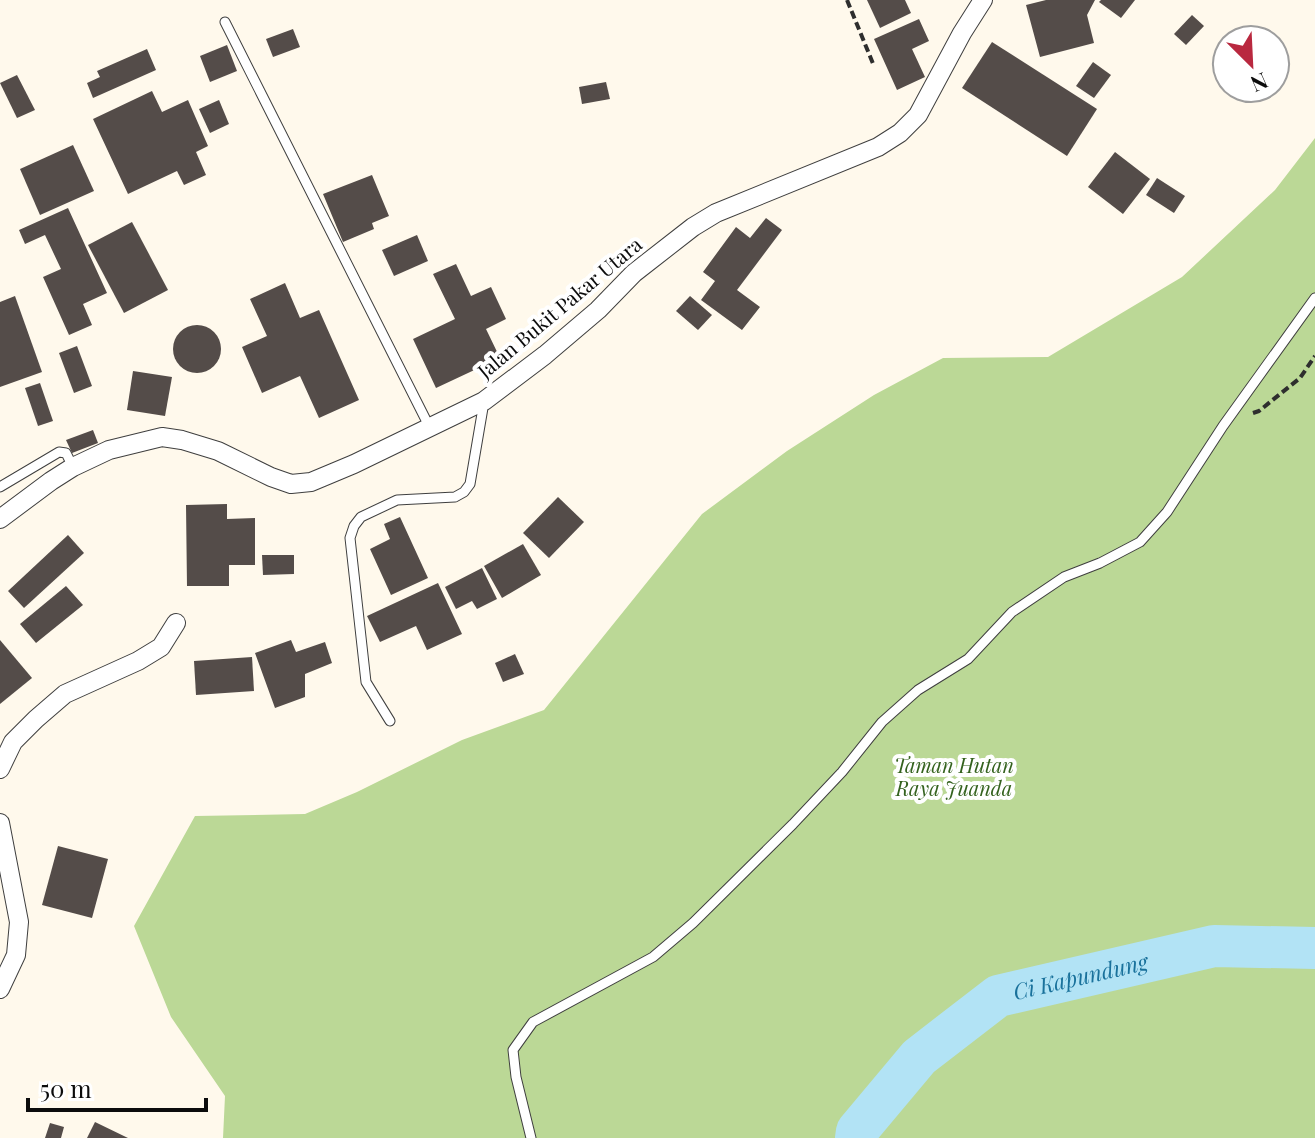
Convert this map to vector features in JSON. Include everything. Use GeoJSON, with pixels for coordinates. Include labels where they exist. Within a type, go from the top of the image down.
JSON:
{"type":"FeatureCollection","features":[{"type":"Feature","properties":{"kind":"street","name":"Jalan Bukit Pakar Utara"},"geometry":{"type":"LineString","coordinates":[[0,519],[73,467],[109,450],[162,437],[218,451],[291,484],[311,482],[484,401],[545,355],[598,310],[634,273],[693,227],[716,213],[878,147],[900,133],[918,115],[983,0]]}},
{"type":"Feature","properties":{"kind":"street"},"geometry":{"type":"LineString","coordinates":[[0,769],[13,742],[65,694],[138,661],[161,647],[176,623]]}},
{"type":"Feature","properties":{"kind":"street"},"geometry":{"type":"LineString","coordinates":[[0,823],[19,922],[16,955],[0,989]]}},
{"type":"Feature","properties":{"kind":"lane"},"geometry":{"type":"LineString","coordinates":[[225,22],[430,428]]}},
{"type":"Feature","properties":{"kind":"lane"},"geometry":{"type":"LineString","coordinates":[[531,1138],[516,1077],[513,1050],[533,1022],[653,957],[693,923],[842,772],[882,722],[918,690],[968,659],[1012,612],[1064,577],[1140,542],[1167,512],[1223,426],[1315,298]]}},
{"type":"Feature","properties":{"kind":"lane"},"geometry":{"type":"LineString","coordinates":[[390,721],[366,682],[350,538],[361,517],[397,500],[455,497],[464,492],[470,484],[484,401]]}},
{"type":"Feature","properties":{"kind":"lane"},"geometry":{"type":"LineString","coordinates":[[0,487],[59,452],[66,453],[73,467]]}},
{"type":"Feature","properties":{"kind":"path"},"geometry":{"type":"LineString","coordinates":[[847,0],[874,66]]}},
{"type":"Feature","properties":{"kind":"path"},"geometry":{"type":"LineString","coordinates":[[1223,426],[1259,411],[1300,378],[1315,356]]}},
{"type":"Feature","properties":{"kind":"green space","name":"Taman Hutan Raya Juanda"},"geometry":{"type":"Polygon","coordinates":[[[1315,138],[1315,1138],[223,1138],[225,1096],[171,1017],[134,926],[195,816],[305,814],[462,740],[544,710],[702,514],[787,451],[874,395],[943,358],[1048,357],[1182,277],[1275,190],[1315,138]]]}},
{"type":"Feature","properties":{"kind":"building"},"geometry":{"type":"Polygon","coordinates":[[[867,0],[905,0],[911,13],[880,28],[867,0]]]}},
{"type":"Feature","properties":{"kind":"building"},"geometry":{"type":"Polygon","coordinates":[[[1046,0],[1095,0],[1087,15],[1094,43],[1040,57],[1026,5],[1046,0]]]}},
{"type":"Feature","properties":{"kind":"building"},"geometry":{"type":"Polygon","coordinates":[[[1135,0],[1121,18],[1099,2],[1135,0]]]}},
{"type":"Feature","properties":{"kind":"building"},"geometry":{"type":"Polygon","coordinates":[[[1192,15],[1204,26],[1186,45],[1174,34],[1192,15]]]}},
{"type":"Feature","properties":{"kind":"building"},"geometry":{"type":"Polygon","coordinates":[[[919,19],[929,41],[912,49],[925,77],[897,90],[874,39],[919,19]]]}},
{"type":"Feature","properties":{"kind":"building"},"geometry":{"type":"Polygon","coordinates":[[[293,29],[300,47],[273,57],[266,39],[293,29]]]}},
{"type":"Feature","properties":{"kind":"building"},"geometry":{"type":"Polygon","coordinates":[[[992,42],[1097,109],[1067,156],[962,88],[992,42]]]}},
{"type":"Feature","properties":{"kind":"building"},"geometry":{"type":"Polygon","coordinates":[[[227,45],[237,71],[210,82],[200,56],[227,45]]]}},
{"type":"Feature","properties":{"kind":"building"},"geometry":{"type":"Polygon","coordinates":[[[147,49],[156,70],[93,98],[87,83],[100,77],[97,71],[147,49]]]}},
{"type":"Feature","properties":{"kind":"building"},"geometry":{"type":"Polygon","coordinates":[[[1093,62],[1111,75],[1094,98],[1076,86],[1093,62]]]}},
{"type":"Feature","properties":{"kind":"building"},"geometry":{"type":"Polygon","coordinates":[[[17,75],[35,110],[17,118],[0,83],[17,75]]]}},
{"type":"Feature","properties":{"kind":"building"},"geometry":{"type":"Polygon","coordinates":[[[606,82],[610,99],[582,104],[579,87],[606,82]]]}},
{"type":"Feature","properties":{"kind":"building"},"geometry":{"type":"Polygon","coordinates":[[[152,91],[162,112],[188,100],[208,146],[196,152],[206,175],[184,185],[177,171],[128,194],[93,119],[152,91]]]}},
{"type":"Feature","properties":{"kind":"building"},"geometry":{"type":"Polygon","coordinates":[[[219,100],[229,124],[210,133],[199,109],[219,100]]]}},
{"type":"Feature","properties":{"kind":"building"},"geometry":{"type":"Polygon","coordinates":[[[73,145],[94,191],[40,215],[20,169],[73,145]]]}},
{"type":"Feature","properties":{"kind":"building"},"geometry":{"type":"Polygon","coordinates":[[[1115,152],[1150,179],[1123,214],[1088,187],[1115,152]]]}},
{"type":"Feature","properties":{"kind":"building"},"geometry":{"type":"Polygon","coordinates":[[[372,175],[389,216],[372,223],[374,229],[343,242],[323,194],[372,175]]]}},
{"type":"Feature","properties":{"kind":"building"},"geometry":{"type":"Polygon","coordinates":[[[1157,178],[1185,196],[1174,213],[1146,195],[1157,178]]]}},
{"type":"Feature","properties":{"kind":"building"},"geometry":{"type":"Polygon","coordinates":[[[68,208],[107,293],[83,304],[92,325],[69,335],[43,277],[61,269],[45,235],[25,244],[19,230],[68,208]]]}},
{"type":"Feature","properties":{"kind":"building"},"geometry":{"type":"Polygon","coordinates":[[[766,218],[782,230],[737,290],[760,307],[742,330],[701,300],[715,281],[703,272],[736,227],[750,238],[766,218]]]}},
{"type":"Feature","properties":{"kind":"building"},"geometry":{"type":"Polygon","coordinates":[[[132,222],[168,290],[124,313],[88,245],[132,222]]]}},
{"type":"Feature","properties":{"kind":"building"},"geometry":{"type":"Polygon","coordinates":[[[417,235],[428,261],[394,276],[382,250],[417,235]]]}},
{"type":"Feature","properties":{"kind":"building"},"geometry":{"type":"Polygon","coordinates":[[[456,264],[471,296],[491,287],[506,319],[486,329],[500,358],[436,388],[413,339],[455,319],[433,274],[456,264]]]}},
{"type":"Feature","properties":{"kind":"building"},"geometry":{"type":"Polygon","coordinates":[[[285,283],[300,318],[319,310],[359,400],[319,418],[300,376],[262,393],[242,347],[267,336],[250,299],[285,283]]]}},
{"type":"Feature","properties":{"kind":"building"},"geometry":{"type":"Polygon","coordinates":[[[15,296],[42,372],[0,387],[0,302],[15,296]]]}},
{"type":"Feature","properties":{"kind":"building"},"geometry":{"type":"Polygon","coordinates":[[[690,296],[712,315],[698,330],[676,311],[690,296]]]}},
{"type":"Feature","properties":{"kind":"building"},"geometry":{"type":"Polygon","coordinates":[[[197,325],[214,332],[221,349],[214,366],[197,373],[180,366],[173,349],[180,332],[197,325]]]}},
{"type":"Feature","properties":{"kind":"building"},"geometry":{"type":"Polygon","coordinates":[[[77,346],[92,386],[74,393],[59,353],[77,346]]]}},
{"type":"Feature","properties":{"kind":"building"},"geometry":{"type":"Polygon","coordinates":[[[133,371],[172,377],[165,416],[127,410],[133,371]]]}},
{"type":"Feature","properties":{"kind":"building"},"geometry":{"type":"Polygon","coordinates":[[[40,383],[53,421],[38,426],[25,388],[40,383]]]}},
{"type":"Feature","properties":{"kind":"building"},"geometry":{"type":"Polygon","coordinates":[[[93,430],[98,443],[72,453],[66,440],[93,430]]]}},
{"type":"Feature","properties":{"kind":"building"},"geometry":{"type":"Polygon","coordinates":[[[558,497],[584,522],[549,558],[523,533],[558,497]]]}},
{"type":"Feature","properties":{"kind":"building"},"geometry":{"type":"Polygon","coordinates":[[[227,504],[227,519],[255,518],[255,565],[229,565],[229,586],[187,586],[186,505],[227,504]]]}},
{"type":"Feature","properties":{"kind":"building"},"geometry":{"type":"Polygon","coordinates":[[[400,517],[428,578],[391,595],[370,549],[390,539],[384,524],[400,517]]]}},
{"type":"Feature","properties":{"kind":"building"},"geometry":{"type":"Polygon","coordinates":[[[68,535],[84,553],[24,608],[8,591],[68,535]]]}},
{"type":"Feature","properties":{"kind":"building"},"geometry":{"type":"Polygon","coordinates":[[[523,544],[541,575],[502,598],[484,566],[523,544]]]}},
{"type":"Feature","properties":{"kind":"building"},"geometry":{"type":"Polygon","coordinates":[[[262,555],[294,555],[294,574],[263,575],[262,555]]]}},
{"type":"Feature","properties":{"kind":"building"},"geometry":{"type":"Polygon","coordinates":[[[482,568],[497,599],[477,609],[472,601],[456,609],[445,587],[482,568]]]}},
{"type":"Feature","properties":{"kind":"building"},"geometry":{"type":"Polygon","coordinates":[[[438,583],[462,634],[427,650],[416,626],[380,642],[367,616],[438,583]]]}},
{"type":"Feature","properties":{"kind":"building"},"geometry":{"type":"Polygon","coordinates":[[[66,586],[83,605],[36,643],[20,624],[66,586]]]}},
{"type":"Feature","properties":{"kind":"building"},"geometry":{"type":"Polygon","coordinates":[[[0,640],[32,678],[0,704],[0,640]]]}},
{"type":"Feature","properties":{"kind":"building"},"geometry":{"type":"Polygon","coordinates":[[[291,640],[296,652],[325,642],[332,663],[305,674],[305,697],[275,708],[255,653],[291,640]]]}},
{"type":"Feature","properties":{"kind":"building"},"geometry":{"type":"Polygon","coordinates":[[[515,654],[524,674],[503,682],[495,663],[515,654]]]}},
{"type":"Feature","properties":{"kind":"building"},"geometry":{"type":"Polygon","coordinates":[[[252,657],[254,691],[196,695],[194,661],[252,657]]]}},
{"type":"Feature","properties":{"kind":"building"},"geometry":{"type":"Polygon","coordinates":[[[58,846],[108,859],[92,918],[42,905],[58,846]]]}},
{"type":"Feature","properties":{"kind":"building"},"geometry":{"type":"Polygon","coordinates":[[[95,1122],[128,1138],[87,1138],[95,1122]]]}},
{"type":"Feature","properties":{"kind":"building"},"geometry":{"type":"Polygon","coordinates":[[[50,1123],[64,1127],[61,1138],[45,1138],[50,1123]]]}},
{"type":"Feature","properties":{"kind":"waterway","name":"Ci Kapundung"},"geometry":{"type":"LineString","coordinates":[[856,1138],[857,1131],[919,1057],[998,996],[1214,946],[1315,948]]}}]}
